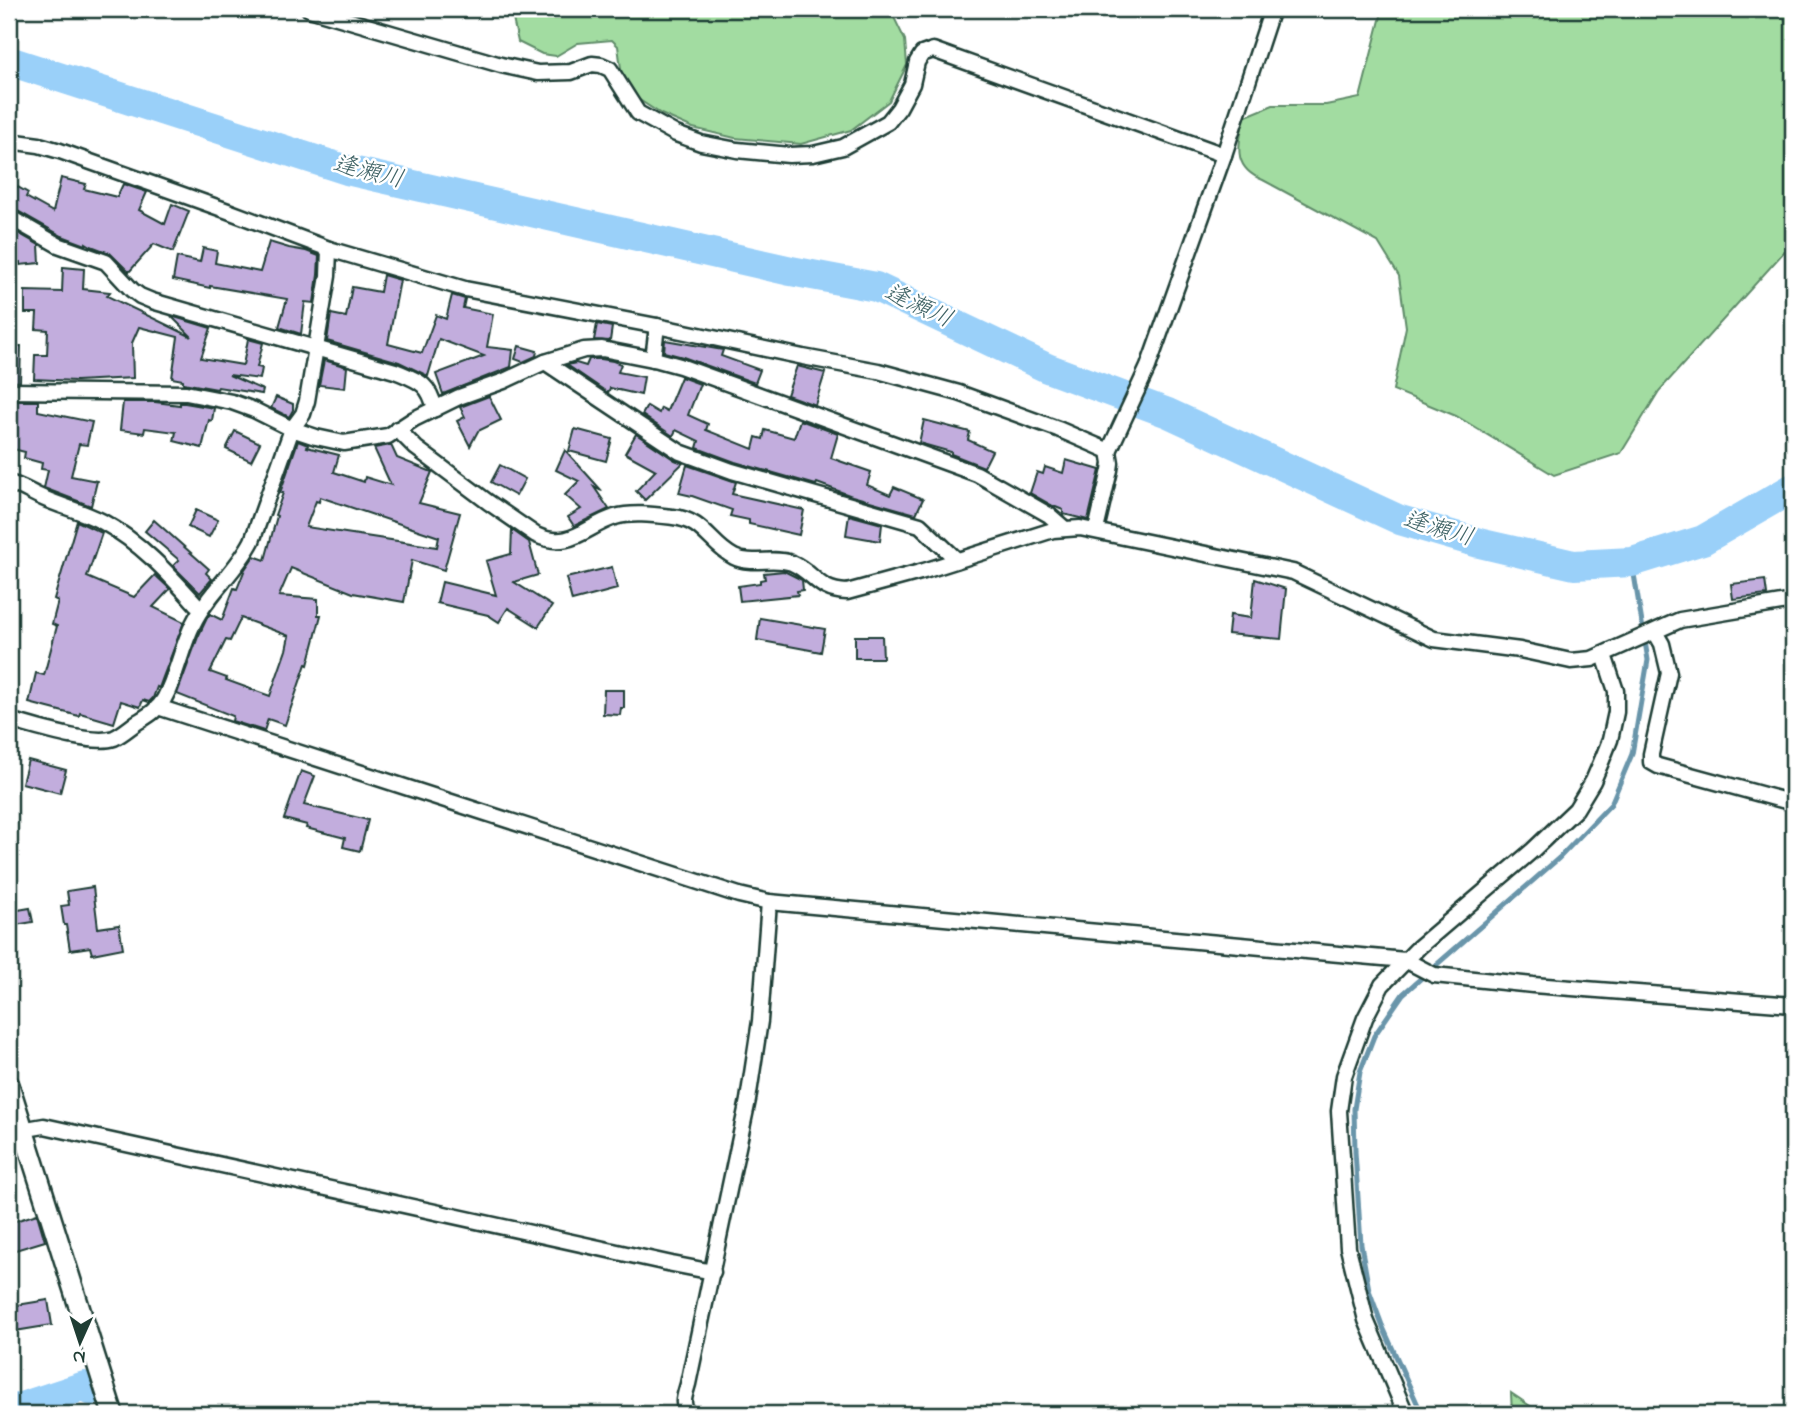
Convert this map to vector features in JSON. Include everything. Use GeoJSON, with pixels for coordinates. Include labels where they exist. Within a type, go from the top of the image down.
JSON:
{"type":"FeatureCollection","features":[{"type":"Feature","properties":{"kind":"street"},"geometry":{"type":"LineString","coordinates":[[309,9],[501,65],[538,73],[571,72],[592,64],[606,66],[638,113],[676,134],[701,143],[737,149],[789,155],[813,154],[843,147],[855,141],[888,122],[912,84],[917,62],[922,54],[933,50],[1224,155]]}},
{"type":"Feature","properties":{"kind":"street"},"geometry":{"type":"LineString","coordinates":[[1096,530],[1111,470],[1111,445],[1141,383],[1224,155],[1272,9]]}},
{"type":"Feature","properties":{"kind":"street"},"geometry":{"type":"LineString","coordinates":[[9,141],[60,151],[329,249],[465,289],[878,371],[959,393],[1111,445]]}},
{"type":"Feature","properties":{"kind":"street"},"geometry":{"type":"LineString","coordinates":[[9,216],[58,245],[106,262],[140,296],[396,371],[418,381],[428,390],[436,409]]}},
{"type":"Feature","properties":{"kind":"street"},"geometry":{"type":"LineString","coordinates":[[9,720],[80,737],[104,739],[114,738],[158,707],[202,608],[245,555],[252,541],[292,429],[303,414],[328,276],[329,249]]}},
{"type":"Feature","properties":{"kind":"street"},"geometry":{"type":"LineString","coordinates":[[653,359],[657,326]]}},
{"type":"Feature","properties":{"kind":"street"},"geometry":{"type":"LineString","coordinates":[[9,391],[186,393],[232,402],[292,429],[344,443],[387,436],[459,397],[503,382],[545,362],[584,350],[602,349],[680,366],[977,474],[1049,515],[1064,528]]}},
{"type":"Feature","properties":{"kind":"street"},"geometry":{"type":"LineString","coordinates":[[545,362],[681,452],[732,471],[920,525],[957,560]]}},
{"type":"Feature","properties":{"kind":"street"},"geometry":{"type":"LineString","coordinates":[[397,429],[416,448],[488,502],[544,539],[558,540],[579,536],[609,519],[627,514],[675,517],[695,523],[725,552],[739,560],[783,561],[802,569],[826,588],[847,592],[1064,528],[1096,530],[1293,572],[1434,639],[1520,650],[1571,661],[1604,655],[1680,620],[1793,601]]}},
{"type":"Feature","properties":{"kind":"street"},"geometry":{"type":"LineString","coordinates":[[9,483],[106,524],[163,568],[202,608]]}},
{"type":"Feature","properties":{"kind":"street"},"geometry":{"type":"LineString","coordinates":[[1652,633],[1662,644],[1668,683],[1651,762],[1793,803]]}},
{"type":"Feature","properties":{"kind":"street"},"geometry":{"type":"LineString","coordinates":[[1406,1414],[1366,1320],[1348,1248],[1339,1111],[1344,1076],[1365,1018],[1382,985],[1411,963],[1576,809],[1602,760],[1616,712],[1616,691],[1604,655]]}},
{"type":"Feature","properties":{"kind":"street"},"geometry":{"type":"LineString","coordinates":[[158,707],[739,895],[769,902],[1411,963],[1434,975],[1533,985],[1793,1005]]}},
{"type":"Feature","properties":{"kind":"street"},"geometry":{"type":"LineString","coordinates":[[689,1414],[683,1403],[748,1100],[760,1021],[769,902]]}},
{"type":"Feature","properties":{"kind":"street"},"geometry":{"type":"LineString","coordinates":[[9,1085],[16,1131],[113,1414]]}},
{"type":"Feature","properties":{"kind":"street"},"geometry":{"type":"LineString","coordinates":[[16,1131],[44,1126],[713,1272]]}},
{"type":"Feature","properties":{"kind":"green space"},"geometry":{"type":"Polygon","coordinates":[[[514,9],[890,9],[905,40],[907,65],[889,101],[851,130],[801,144],[735,138],[693,128],[661,114],[635,97],[622,76],[618,46],[612,40],[578,43],[556,56],[542,54],[518,42],[513,19],[514,9]]]}},
{"type":"Feature","properties":{"kind":"green space"},"geometry":{"type":"Polygon","coordinates":[[[1379,9],[1793,9],[1793,242],[1659,391],[1621,453],[1554,475],[1456,416],[1393,390],[1406,327],[1399,276],[1378,242],[1253,175],[1242,162],[1239,146],[1244,117],[1273,105],[1326,105],[1360,98],[1381,16],[1379,9]]]}},
{"type":"Feature","properties":{"kind":"green space"},"geometry":{"type":"Polygon","coordinates":[[[1511,1393],[1542,1414],[1512,1414],[1511,1393]]]}},
{"type":"Feature","properties":{"kind":"building"},"geometry":{"type":"Polygon","coordinates":[[[61,178],[86,184],[84,189],[117,197],[123,184],[147,192],[139,210],[165,224],[172,204],[189,211],[173,252],[154,244],[129,272],[110,253],[62,236],[9,207],[9,182],[28,193],[26,197],[53,212],[61,178]]]}},
{"type":"Feature","properties":{"kind":"building"},"geometry":{"type":"Polygon","coordinates":[[[9,228],[39,245],[40,263],[9,263],[9,228]]]}},
{"type":"Feature","properties":{"kind":"building"},"geometry":{"type":"Polygon","coordinates":[[[269,242],[319,256],[314,303],[305,302],[301,334],[279,327],[287,299],[173,280],[177,257],[200,262],[203,248],[217,251],[215,263],[260,272],[269,242]]]}},
{"type":"Feature","properties":{"kind":"building"},"geometry":{"type":"Polygon","coordinates":[[[63,267],[84,269],[83,289],[110,292],[107,296],[192,337],[171,316],[211,328],[201,358],[243,365],[248,339],[263,343],[257,367],[262,368],[260,379],[229,375],[263,390],[262,394],[183,383],[183,380],[172,378],[178,337],[139,327],[132,343],[133,378],[76,381],[34,379],[35,355],[47,355],[48,330],[36,329],[37,313],[25,313],[25,291],[62,292],[63,267]]]}},
{"type":"Feature","properties":{"kind":"building"},"geometry":{"type":"Polygon","coordinates":[[[383,275],[400,280],[388,344],[422,353],[436,315],[446,319],[452,295],[465,299],[463,308],[493,314],[487,347],[513,350],[511,367],[443,394],[436,374],[484,356],[439,339],[428,376],[399,362],[327,341],[331,314],[346,317],[352,287],[380,292],[383,275]]]}},
{"type":"Feature","properties":{"kind":"building"},"geometry":{"type":"Polygon","coordinates":[[[597,324],[612,327],[610,341],[594,340],[597,324]]]}},
{"type":"Feature","properties":{"kind":"building"},"geometry":{"type":"Polygon","coordinates":[[[665,340],[723,350],[721,356],[760,370],[755,383],[664,352],[665,340]]]}},
{"type":"Feature","properties":{"kind":"building"},"geometry":{"type":"Polygon","coordinates":[[[9,346],[21,346],[20,382],[9,381],[9,346]]]}},
{"type":"Feature","properties":{"kind":"building"},"geometry":{"type":"Polygon","coordinates":[[[519,346],[537,351],[536,356],[523,362],[515,359],[519,346]]]}},
{"type":"Feature","properties":{"kind":"building"},"geometry":{"type":"Polygon","coordinates":[[[589,359],[613,361],[621,364],[618,372],[644,377],[641,395],[610,388],[608,393],[567,365],[576,363],[586,366],[589,359]]]}},
{"type":"Feature","properties":{"kind":"building"},"geometry":{"type":"Polygon","coordinates":[[[324,360],[347,367],[345,388],[319,385],[324,360]]]}},
{"type":"Feature","properties":{"kind":"building"},"geometry":{"type":"Polygon","coordinates":[[[797,366],[825,373],[815,405],[787,395],[797,366]]]}},
{"type":"Feature","properties":{"kind":"building"},"geometry":{"type":"Polygon","coordinates":[[[681,377],[700,384],[688,415],[708,424],[706,430],[753,449],[756,437],[763,439],[765,430],[794,438],[800,420],[838,434],[831,458],[871,472],[867,485],[890,495],[894,487],[923,499],[916,514],[817,483],[816,485],[735,462],[697,448],[699,441],[676,430],[673,436],[642,415],[647,406],[659,413],[661,408],[667,411],[681,377]]]}},
{"type":"Feature","properties":{"kind":"building"},"geometry":{"type":"Polygon","coordinates":[[[489,396],[501,420],[478,431],[470,446],[457,421],[465,417],[460,407],[489,396]]]}},
{"type":"Feature","properties":{"kind":"building"},"geometry":{"type":"Polygon","coordinates":[[[276,397],[293,404],[289,417],[271,408],[276,397]]]}},
{"type":"Feature","properties":{"kind":"building"},"geometry":{"type":"Polygon","coordinates":[[[9,401],[38,401],[38,411],[92,422],[87,445],[79,444],[71,476],[97,481],[91,506],[44,488],[48,470],[41,469],[42,463],[24,458],[25,452],[9,448],[9,430],[14,410],[9,410],[9,401]]]}},
{"type":"Feature","properties":{"kind":"building"},"geometry":{"type":"Polygon","coordinates":[[[123,402],[185,403],[214,408],[202,448],[174,441],[176,432],[145,428],[144,433],[120,430],[123,402]]]}},
{"type":"Feature","properties":{"kind":"building"},"geometry":{"type":"Polygon","coordinates":[[[924,420],[970,432],[968,440],[992,451],[984,467],[951,452],[919,443],[924,420]]]}},
{"type":"Feature","properties":{"kind":"building"},"geometry":{"type":"Polygon","coordinates":[[[575,429],[612,439],[606,461],[569,451],[575,429]]]}},
{"type":"Feature","properties":{"kind":"building"},"geometry":{"type":"Polygon","coordinates":[[[235,431],[260,443],[251,461],[226,449],[235,431]]]}},
{"type":"Feature","properties":{"kind":"building"},"geometry":{"type":"Polygon","coordinates":[[[636,434],[683,463],[645,500],[636,491],[656,470],[625,453],[636,434]]]}},
{"type":"Feature","properties":{"kind":"building"},"geometry":{"type":"Polygon","coordinates":[[[298,441],[308,445],[307,447],[339,455],[334,472],[364,482],[365,477],[391,485],[374,448],[391,445],[397,458],[432,472],[419,503],[460,513],[444,570],[412,560],[404,602],[353,593],[291,568],[279,596],[318,599],[318,615],[321,615],[308,665],[306,664],[285,725],[268,719],[264,731],[232,721],[233,716],[177,694],[207,618],[210,614],[222,620],[234,588],[237,589],[254,556],[265,560],[283,493],[280,493],[298,441]],[[320,497],[306,527],[437,547],[439,537],[320,497]],[[241,618],[210,672],[270,696],[289,636],[241,618]]]}},
{"type":"Feature","properties":{"kind":"building"},"geometry":{"type":"Polygon","coordinates":[[[565,450],[602,491],[594,487],[609,509],[574,526],[568,517],[581,509],[565,495],[579,481],[556,470],[565,450]]]}},
{"type":"Feature","properties":{"kind":"building"},"geometry":{"type":"Polygon","coordinates":[[[1066,460],[1100,470],[1088,520],[1063,514],[1063,510],[1030,493],[1037,472],[1043,474],[1045,467],[1063,473],[1066,460]]]}},
{"type":"Feature","properties":{"kind":"building"},"geometry":{"type":"Polygon","coordinates":[[[500,465],[525,479],[516,496],[491,482],[500,465]]]}},
{"type":"Feature","properties":{"kind":"building"},"geometry":{"type":"Polygon","coordinates":[[[687,465],[736,482],[732,494],[804,510],[799,535],[749,524],[749,520],[730,516],[732,510],[679,493],[687,465]]]}},
{"type":"Feature","properties":{"kind":"building"},"geometry":{"type":"Polygon","coordinates":[[[196,510],[218,520],[209,537],[188,527],[196,510]]]}},
{"type":"Feature","properties":{"kind":"building"},"geometry":{"type":"Polygon","coordinates":[[[849,515],[882,524],[880,541],[846,535],[849,515]]]}},
{"type":"Feature","properties":{"kind":"building"},"geometry":{"type":"Polygon","coordinates":[[[154,520],[209,569],[206,573],[212,579],[200,593],[173,566],[179,560],[145,531],[154,520]]]}},
{"type":"Feature","properties":{"kind":"building"},"geometry":{"type":"Polygon","coordinates":[[[77,521],[102,533],[87,577],[134,597],[155,575],[170,589],[153,607],[184,622],[153,698],[149,702],[143,700],[140,707],[121,701],[114,723],[29,703],[36,673],[44,675],[57,626],[52,624],[58,601],[54,599],[77,521]]]}},
{"type":"Feature","properties":{"kind":"building"},"geometry":{"type":"Polygon","coordinates":[[[512,530],[529,542],[538,575],[514,582],[552,606],[538,627],[508,608],[499,622],[488,615],[437,603],[442,582],[496,595],[486,561],[511,554],[512,530]]]}},
{"type":"Feature","properties":{"kind":"building"},"geometry":{"type":"Polygon","coordinates":[[[612,567],[617,589],[572,601],[566,578],[612,567]]]}},
{"type":"Feature","properties":{"kind":"building"},"geometry":{"type":"Polygon","coordinates":[[[784,571],[802,580],[803,590],[797,591],[798,595],[740,601],[738,586],[760,583],[760,580],[765,579],[764,573],[784,571]]]}},
{"type":"Feature","properties":{"kind":"building"},"geometry":{"type":"Polygon","coordinates":[[[1255,579],[1286,589],[1281,639],[1228,634],[1230,615],[1251,618],[1255,579]]]}},
{"type":"Feature","properties":{"kind":"building"},"geometry":{"type":"Polygon","coordinates":[[[1765,580],[1767,595],[1733,599],[1731,584],[1765,580]]]}},
{"type":"Feature","properties":{"kind":"building"},"geometry":{"type":"Polygon","coordinates":[[[760,618],[825,629],[821,652],[757,640],[760,618]]]}},
{"type":"Feature","properties":{"kind":"building"},"geometry":{"type":"Polygon","coordinates":[[[855,636],[882,636],[883,658],[855,658],[855,636]]]}},
{"type":"Feature","properties":{"kind":"building"},"geometry":{"type":"Polygon","coordinates":[[[604,690],[624,690],[624,708],[621,708],[620,715],[603,714],[604,690]]]}},
{"type":"Feature","properties":{"kind":"building"},"geometry":{"type":"Polygon","coordinates":[[[28,760],[66,770],[60,793],[22,783],[28,760]]]}},
{"type":"Feature","properties":{"kind":"building"},"geometry":{"type":"Polygon","coordinates":[[[301,771],[315,776],[304,805],[368,820],[360,851],[343,847],[345,838],[284,819],[301,771]]]}},
{"type":"Feature","properties":{"kind":"building"},"geometry":{"type":"Polygon","coordinates":[[[93,887],[98,928],[119,925],[123,948],[92,954],[90,947],[70,950],[61,906],[69,905],[67,891],[93,887]]]}},
{"type":"Feature","properties":{"kind":"building"},"geometry":{"type":"Polygon","coordinates":[[[30,908],[33,922],[15,925],[12,911],[30,908]]]}},
{"type":"Feature","properties":{"kind":"building"},"geometry":{"type":"Polygon","coordinates":[[[37,1214],[45,1241],[9,1252],[9,1223],[37,1214]]]}},
{"type":"Feature","properties":{"kind":"building"},"geometry":{"type":"Polygon","coordinates":[[[48,1300],[52,1325],[15,1331],[11,1306],[48,1300]]]}},
{"type":"Feature","properties":{"kind":"waterway","name":"逢瀬川"},"geometry":{"type":"LineString","coordinates":[[9,61],[347,170],[791,271],[876,287],[1047,368],[1168,413],[1400,520],[1479,543],[1574,565],[1632,562],[1703,540],[1793,488]]}},
{"type":"Feature","properties":{"kind":"waterway"},"geometry":{"type":"LineString","coordinates":[[1422,1414],[1369,1290],[1361,1245],[1355,1151],[1354,1109],[1360,1072],[1374,1036],[1403,994],[1559,858],[1611,804],[1632,754],[1648,660],[1632,562]]}},
{"type":"Feature","properties":{"kind":"waterway"},"geometry":{"type":"LineString","coordinates":[[9,1411],[85,1386],[92,1391]]}}]}
